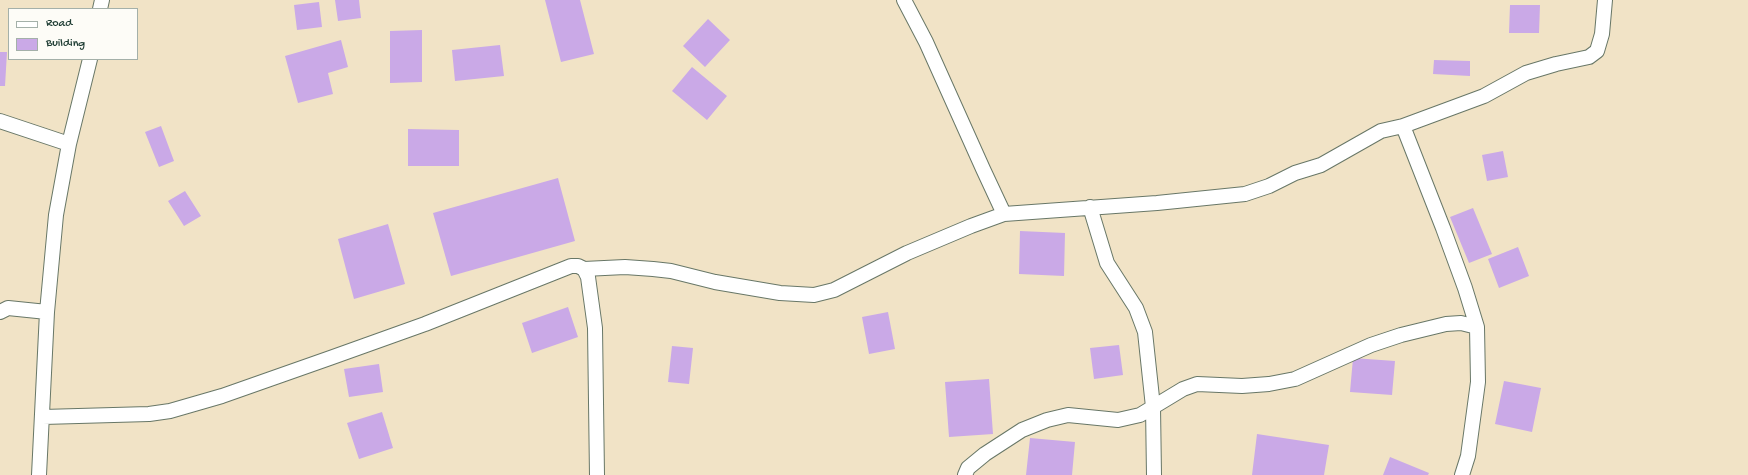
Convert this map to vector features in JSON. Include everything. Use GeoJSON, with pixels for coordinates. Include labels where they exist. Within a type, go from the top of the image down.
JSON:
{"type":"FeatureCollection","features":[{"type":"Feature","properties":{"kind":"street"},"geometry":{"type":"LineString","coordinates":[[904,0],[926,42],[1004,214]]}},
{"type":"Feature","properties":{"kind":"street"},"geometry":{"type":"LineString","coordinates":[[43,417],[149,414],[170,411],[222,396],[337,356],[425,324],[562,269],[578,266],[584,269],[625,267],[671,271],[716,282],[780,293],[814,294],[834,290],[907,253],[1004,214],[1245,194],[1270,186],[1295,173],[1321,165],[1381,131],[1403,126],[1484,96],[1526,73],[1556,64],[1590,57],[1597,51],[1599,45],[1602,34],[1606,0]]}},
{"type":"Feature","properties":{"kind":"street"},"geometry":{"type":"LineString","coordinates":[[39,475],[47,312],[56,215],[69,144],[90,60]]}},
{"type":"Feature","properties":{"kind":"street"},"geometry":{"type":"LineString","coordinates":[[0,121],[69,144]]}},
{"type":"Feature","properties":{"kind":"street"},"geometry":{"type":"LineString","coordinates":[[1403,126],[1446,236],[1465,288],[1477,327],[1478,382],[1468,456],[1462,475]]}},
{"type":"Feature","properties":{"kind":"street"},"geometry":{"type":"LineString","coordinates":[[1090,207],[1107,262],[1136,308],[1145,332],[1153,407],[1154,475]]}},
{"type":"Feature","properties":{"kind":"street"},"geometry":{"type":"LineString","coordinates":[[584,269],[588,276],[595,328],[598,475]]}},
{"type":"Feature","properties":{"kind":"street"},"geometry":{"type":"LineString","coordinates":[[0,312],[8,308],[47,312]]}},
{"type":"Feature","properties":{"kind":"street"},"geometry":{"type":"LineString","coordinates":[[965,475],[968,468],[985,454],[1022,430],[1047,420],[1068,415],[1118,420],[1140,414],[1183,389],[1197,384],[1242,386],[1269,384],[1295,379],[1372,345],[1401,334],[1446,324],[1461,323],[1477,327]]}},
{"type":"Feature","properties":{"kind":"building"},"geometry":{"type":"Polygon","coordinates":[[[335,0],[359,0],[361,18],[338,21],[335,0]]]}},
{"type":"Feature","properties":{"kind":"building"},"geometry":{"type":"Polygon","coordinates":[[[545,0],[580,0],[594,54],[561,62],[545,0]]]}},
{"type":"Feature","properties":{"kind":"building"},"geometry":{"type":"Polygon","coordinates":[[[319,2],[322,27],[297,30],[294,5],[319,2]]]}},
{"type":"Feature","properties":{"kind":"building"},"geometry":{"type":"Polygon","coordinates":[[[1510,5],[1540,5],[1539,33],[1509,33],[1510,5]]]}},
{"type":"Feature","properties":{"kind":"building"},"geometry":{"type":"Polygon","coordinates":[[[708,19],[730,40],[705,67],[683,46],[708,19]]]}},
{"type":"Feature","properties":{"kind":"building"},"geometry":{"type":"Polygon","coordinates":[[[422,30],[422,82],[390,83],[390,31],[422,30]]]}},
{"type":"Feature","properties":{"kind":"building"},"geometry":{"type":"Polygon","coordinates":[[[341,40],[348,67],[328,73],[333,94],[298,103],[285,56],[341,40]]]}},
{"type":"Feature","properties":{"kind":"building"},"geometry":{"type":"Polygon","coordinates":[[[500,45],[504,76],[455,81],[452,50],[500,45]]]}},
{"type":"Feature","properties":{"kind":"building"},"geometry":{"type":"Polygon","coordinates":[[[0,52],[7,52],[5,86],[0,86],[0,52]]]}},
{"type":"Feature","properties":{"kind":"building"},"geometry":{"type":"Polygon","coordinates":[[[1434,60],[1470,61],[1470,76],[1433,74],[1434,60]]]}},
{"type":"Feature","properties":{"kind":"building"},"geometry":{"type":"Polygon","coordinates":[[[692,67],[727,96],[707,120],[672,91],[692,67]]]}},
{"type":"Feature","properties":{"kind":"building"},"geometry":{"type":"Polygon","coordinates":[[[161,126],[174,161],[159,167],[145,132],[161,126]]]}},
{"type":"Feature","properties":{"kind":"building"},"geometry":{"type":"Polygon","coordinates":[[[408,129],[459,130],[459,166],[408,166],[408,129]]]}},
{"type":"Feature","properties":{"kind":"building"},"geometry":{"type":"Polygon","coordinates":[[[1503,151],[1508,177],[1487,181],[1482,155],[1503,151]]]}},
{"type":"Feature","properties":{"kind":"building"},"geometry":{"type":"Polygon","coordinates":[[[558,178],[575,241],[451,276],[433,213],[558,178]]]}},
{"type":"Feature","properties":{"kind":"building"},"geometry":{"type":"Polygon","coordinates":[[[185,191],[201,216],[184,226],[168,201],[185,191]]]}},
{"type":"Feature","properties":{"kind":"building"},"geometry":{"type":"Polygon","coordinates":[[[1473,208],[1492,254],[1469,263],[1450,217],[1473,208]]]}},
{"type":"Feature","properties":{"kind":"building"},"geometry":{"type":"Polygon","coordinates":[[[388,224],[405,284],[354,299],[338,239],[388,224]]]}},
{"type":"Feature","properties":{"kind":"building"},"geometry":{"type":"Polygon","coordinates":[[[1020,231],[1065,233],[1064,276],[1019,274],[1020,231]]]}},
{"type":"Feature","properties":{"kind":"building"},"geometry":{"type":"Polygon","coordinates":[[[1518,247],[1529,276],[1499,288],[1488,259],[1518,247]]]}},
{"type":"Feature","properties":{"kind":"building"},"geometry":{"type":"Polygon","coordinates":[[[568,307],[578,337],[532,353],[522,323],[568,307]]]}},
{"type":"Feature","properties":{"kind":"building"},"geometry":{"type":"Polygon","coordinates":[[[888,312],[895,349],[869,354],[862,317],[888,312]]]}},
{"type":"Feature","properties":{"kind":"building"},"geometry":{"type":"Polygon","coordinates":[[[1119,345],[1123,375],[1094,379],[1090,348],[1119,345]]]}},
{"type":"Feature","properties":{"kind":"building"},"geometry":{"type":"Polygon","coordinates":[[[672,346],[693,348],[689,384],[668,382],[672,346]]]}},
{"type":"Feature","properties":{"kind":"building"},"geometry":{"type":"Polygon","coordinates":[[[1353,358],[1395,361],[1392,395],[1350,392],[1353,358]]]}},
{"type":"Feature","properties":{"kind":"building"},"geometry":{"type":"Polygon","coordinates":[[[379,364],[383,392],[349,397],[344,369],[379,364]]]}},
{"type":"Feature","properties":{"kind":"building"},"geometry":{"type":"Polygon","coordinates":[[[989,379],[993,434],[949,437],[945,382],[989,379]]]}},
{"type":"Feature","properties":{"kind":"building"},"geometry":{"type":"Polygon","coordinates":[[[1504,381],[1541,388],[1532,432],[1495,424],[1504,381]]]}},
{"type":"Feature","properties":{"kind":"building"},"geometry":{"type":"Polygon","coordinates":[[[382,412],[393,448],[359,459],[347,423],[382,412]]]}},
{"type":"Feature","properties":{"kind":"building"},"geometry":{"type":"Polygon","coordinates":[[[1257,434],[1329,445],[1324,475],[1252,475],[1257,434]]]}},
{"type":"Feature","properties":{"kind":"building"},"geometry":{"type":"Polygon","coordinates":[[[1030,438],[1075,442],[1072,475],[1026,475],[1030,438]]]}},
{"type":"Feature","properties":{"kind":"building"},"geometry":{"type":"Polygon","coordinates":[[[1390,457],[1429,473],[1428,475],[1383,475],[1390,457]]]}}]}
